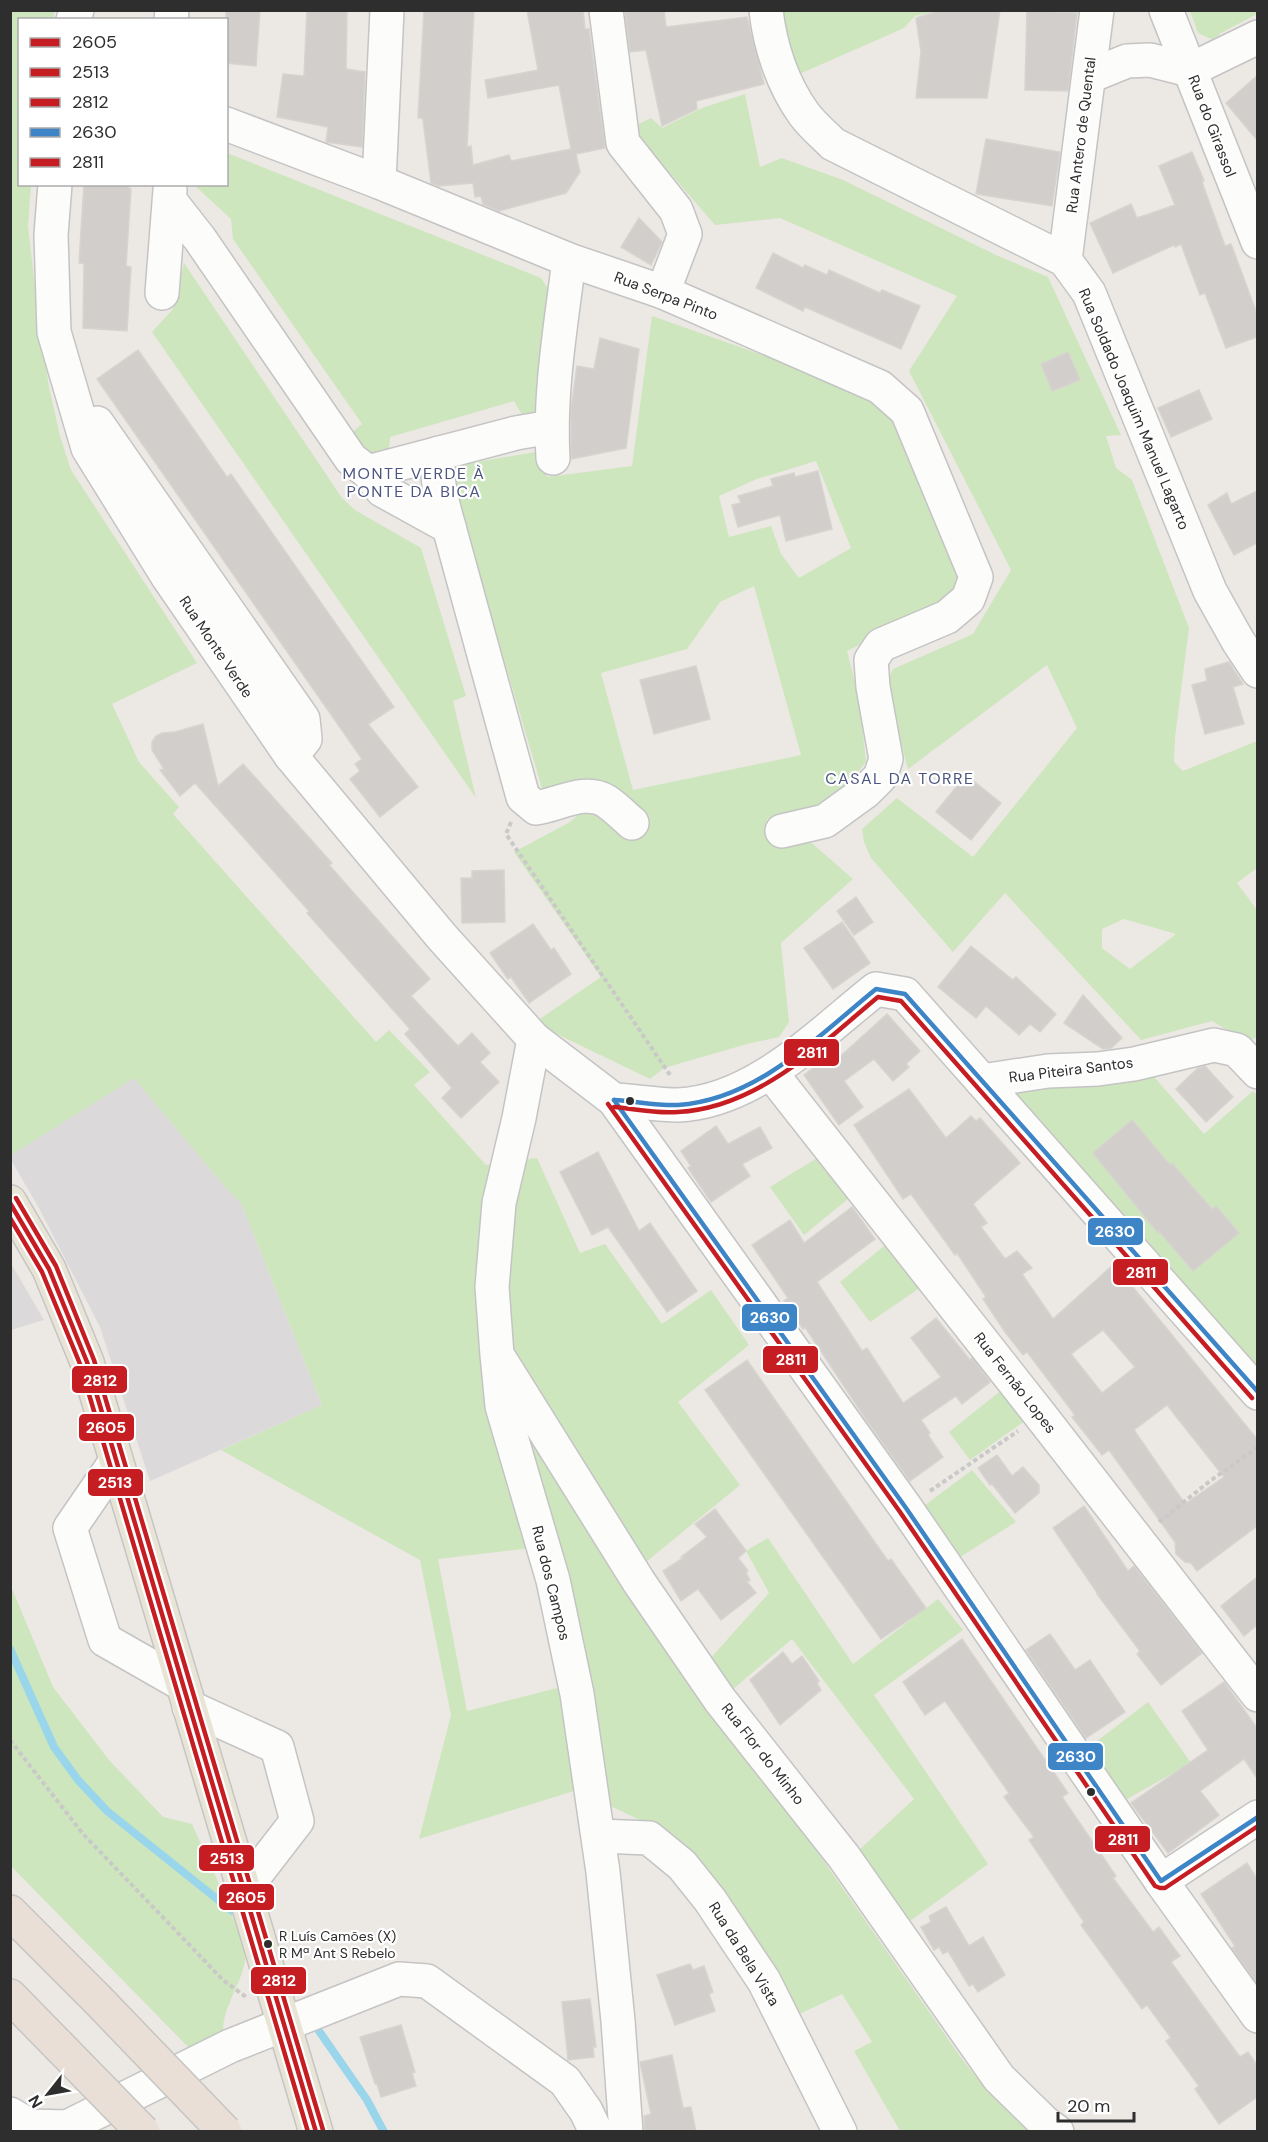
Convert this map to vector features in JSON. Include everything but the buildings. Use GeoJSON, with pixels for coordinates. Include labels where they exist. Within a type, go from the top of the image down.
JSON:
{"type":"FeatureCollection","features":[{"type":"Feature","properties":{"kind":"highway"},"geometry":{"type":"LineString","coordinates":[[10,1912],[225,2132]]}},
{"type":"Feature","properties":{"kind":"highway"},"geometry":{"type":"LineString","coordinates":[[10,1996],[143,2132]]}},
{"type":"Feature","properties":{"kind":"main road"},"geometry":{"type":"LineString","coordinates":[[10,1202],[50,1269],[87,1362],[316,2132]]}},
{"type":"Feature","properties":{"kind":"street"},"geometry":{"type":"LineString","coordinates":[[379,182],[387,10]]}},
{"type":"Feature","properties":{"kind":"street"},"geometry":{"type":"LineString","coordinates":[[606,10],[623,143],[676,210],[685,234],[663,292]]}},
{"type":"Feature","properties":{"kind":"street","name":"Rua Soldado Joaquim Manuel Lagarto"},"geometry":{"type":"LineString","coordinates":[[766,10],[784,81],[805,116],[833,144],[1065,260],[1089,293],[1210,591],[1257,671]]}},
{"type":"Feature","properties":{"kind":"street","name":"Rua Antero de Quental"},"geometry":{"type":"LineString","coordinates":[[1065,260],[1090,76],[1096,10]]}},
{"type":"Feature","properties":{"kind":"street","name":"Rua do Girassol"},"geometry":{"type":"LineString","coordinates":[[1166,10],[1257,242]]}},
{"type":"Feature","properties":{"kind":"street"},"geometry":{"type":"LineString","coordinates":[[1090,76],[1127,61],[1150,60],[1190,70],[1257,38]]}},
{"type":"Feature","properties":{"kind":"street","name":"Rua Serpa Pinto"},"geometry":{"type":"LineString","coordinates":[[228,125],[379,182],[569,260],[663,292],[880,387],[907,411],[976,577],[968,599],[947,617],[881,645],[871,660],[873,687],[886,759],[880,777],[865,792],[825,821],[782,831]]}},
{"type":"Feature","properties":{"kind":"street","name":"Rua Monte Verde"},"geometry":{"type":"LineString","coordinates":[[55,186],[51,235],[54,332],[88,448],[168,577],[291,756],[442,937],[534,1039],[614,1100],[906,1508],[1161,1881],[1257,2016]]}},
{"type":"Feature","properties":{"kind":"street"},"geometry":{"type":"LineString","coordinates":[[162,293],[170,193]]}},
{"type":"Feature","properties":{"kind":"street"},"geometry":{"type":"LineString","coordinates":[[170,193],[351,459],[368,472],[382,490],[449,527]]}},
{"type":"Feature","properties":{"kind":"street"},"geometry":{"type":"LineString","coordinates":[[368,472],[516,433],[552,443],[555,371],[569,260]]}},
{"type":"Feature","properties":{"kind":"street"},"geometry":{"type":"LineString","coordinates":[[439,453],[436,469],[438,488],[523,797],[536,808],[583,795],[595,797],[605,800],[632,823]]}},
{"type":"Feature","properties":{"kind":"street"},"geometry":{"type":"LineString","coordinates":[[614,1100],[678,1105],[716,1099],[771,1073],[876,989],[905,994],[1257,1393]]}},
{"type":"Feature","properties":{"kind":"street","name":"Rua dos Campos"},"geometry":{"type":"LineString","coordinates":[[534,1039],[519,1118],[499,1203],[492,1287],[497,1355],[502,1406],[553,1580],[577,1694],[599,1836],[618,2021],[626,2132]]}},
{"type":"Feature","properties":{"kind":"street","name":"Rua Piteira Santos"},"geometry":{"type":"LineString","coordinates":[[982,1081],[1048,1071],[1098,1069],[1134,1064],[1214,1045],[1237,1050],[1257,1072]]}},
{"type":"Feature","properties":{"kind":"street","name":"Rua Fernão Lopes"},"geometry":{"type":"LineString","coordinates":[[771,1073],[1257,1695]]}},
{"type":"Feature","properties":{"kind":"street","name":"Rua Flor do Minho"},"geometry":{"type":"LineString","coordinates":[[497,1355],[639,1582],[720,1700],[844,1857],[999,2078],[1057,2132]]}},
{"type":"Feature","properties":{"kind":"street"},"geometry":{"type":"LineString","coordinates":[[116,1461],[70,1528],[105,1640],[185,1695],[277,1747],[297,1821],[243,1891]]}},
{"type":"Feature","properties":{"kind":"street"},"geometry":{"type":"LineString","coordinates":[[1161,1881],[1257,1817]]}},
{"type":"Feature","properties":{"kind":"street","name":"Rua da Bela Vista"},"geometry":{"type":"LineString","coordinates":[[599,1836],[649,1838],[682,1864],[710,1900],[764,1981],[840,2132]]}},
{"type":"Feature","properties":{"kind":"street"},"geometry":{"type":"LineString","coordinates":[[10,2115],[30,2126],[67,2127],[230,2046],[399,1979],[427,1982],[565,2081],[586,2111],[596,2132]]}},
{"type":"Feature","properties":{"kind":"path"},"geometry":{"type":"LineString","coordinates":[[506,834],[688,1103]]}},
{"type":"Feature","properties":{"kind":"path"},"geometry":{"type":"LineString","coordinates":[[906,1508],[1041,1416]]}},
{"type":"Feature","properties":{"kind":"path"},"geometry":{"type":"LineString","coordinates":[[1138,1540],[1210,1481],[1257,1447]]}},
{"type":"Feature","properties":{"kind":"path"},"geometry":{"type":"LineString","coordinates":[[10,1740],[83,1834],[223,1980],[249,1999]]}},
{"type":"Feature","properties":{"kind":"shaded area"},"geometry":{"type":"Polygon","coordinates":[[[134,1078],[241,1203],[322,1405],[150,1481],[100,1327],[10,1155],[134,1078]]]}},
{"type":"Feature","properties":{"kind":"shaded area"},"geometry":{"type":"Polygon","coordinates":[[[10,1262],[44,1320],[11,1330],[10,1330],[10,1262]]]}},
{"type":"Feature","properties":{"kind":"green space"},"geometry":{"type":"Polygon","coordinates":[[[55,10],[53,18],[18,18],[18,186],[31,186],[28,226],[49,387],[60,436],[71,470],[197,663],[112,704],[139,762],[179,807],[173,814],[376,1042],[389,1030],[430,1072],[414,1085],[486,1165],[537,1158],[580,1253],[605,1244],[662,1324],[711,1290],[749,1345],[678,1402],[740,1485],[624,1580],[964,2062],[1001,2105],[1028,2131],[900,2131],[854,2051],[872,2042],[842,1994],[793,2017],[644,1822],[577,1790],[419,1839],[451,1715],[420,1560],[221,1450],[322,1405],[241,1203],[134,1078],[11,1155],[10,11],[55,10]],[[556,1545],[438,1559],[467,1711],[585,1681],[556,1545]]]}},
{"type":"Feature","properties":{"kind":"green space"},"geometry":{"type":"Polygon","coordinates":[[[777,11],[937,11],[915,16],[904,28],[795,76],[777,11]]]}},
{"type":"Feature","properties":{"kind":"green space"},"geometry":{"type":"Polygon","coordinates":[[[1190,11],[1257,11],[1257,14],[1221,33],[1213,40],[1198,33],[1190,11]]]}},
{"type":"Feature","properties":{"kind":"green space"},"geometry":{"type":"Polygon","coordinates":[[[745,94],[760,167],[782,158],[843,180],[996,255],[1048,277],[1121,435],[1106,436],[1116,468],[1132,480],[1189,628],[1174,762],[1183,771],[1257,741],[1257,868],[1237,883],[1257,910],[1257,1037],[1247,1042],[1212,1021],[1141,1040],[1005,893],[953,952],[871,858],[864,842],[862,829],[897,798],[973,857],[1077,728],[1047,665],[908,769],[885,684],[893,669],[973,634],[1011,570],[909,371],[957,296],[780,218],[715,225],[631,128],[651,118],[662,128],[702,108],[745,94]],[[1067,353],[1041,364],[1053,391],[1080,380],[1067,353]],[[1124,919],[1102,929],[1102,948],[1130,969],[1176,934],[1124,919]]]}},
{"type":"Feature","properties":{"kind":"green space"},"geometry":{"type":"Polygon","coordinates":[[[228,153],[541,278],[557,302],[539,410],[524,418],[514,401],[390,437],[389,452],[370,452],[350,434],[362,424],[233,239],[231,219],[195,186],[228,186],[228,153]]]}},
{"type":"Feature","properties":{"kind":"green space"},"geometry":{"type":"Polygon","coordinates":[[[184,263],[342,498],[355,510],[421,548],[466,696],[453,701],[476,798],[152,332],[173,309],[184,263]]]}},
{"type":"Feature","properties":{"kind":"green space"},"geometry":{"type":"Polygon","coordinates":[[[652,316],[868,392],[893,412],[960,581],[955,597],[847,651],[859,697],[866,762],[845,788],[817,806],[767,819],[771,840],[806,838],[853,879],[781,943],[789,1022],[779,1037],[664,1068],[650,1079],[534,1023],[601,977],[514,852],[570,822],[584,810],[643,836],[645,824],[544,795],[452,484],[459,465],[541,451],[547,477],[632,466],[652,316]],[[816,461],[757,479],[719,496],[729,537],[771,526],[781,554],[799,578],[851,548],[816,461]],[[754,586],[720,602],[687,649],[601,673],[633,790],[801,755],[754,586]]]}},
{"type":"Feature","properties":{"kind":"green space"},"geometry":{"type":"Polygon","coordinates":[[[1149,1071],[1204,1134],[1253,1091],[1258,1096],[1257,1373],[1008,1089],[1149,1071]]]}},
{"type":"Feature","properties":{"kind":"green space"},"geometry":{"type":"Polygon","coordinates":[[[822,1155],[854,1194],[804,1235],[770,1187],[822,1155]]]}},
{"type":"Feature","properties":{"kind":"green space"},"geometry":{"type":"Polygon","coordinates":[[[889,1242],[924,1285],[870,1322],[840,1282],[889,1242]]]}},
{"type":"Feature","properties":{"kind":"green space"},"geometry":{"type":"Polygon","coordinates":[[[1003,1389],[1029,1418],[970,1460],[949,1432],[1003,1389]]]}},
{"type":"Feature","properties":{"kind":"green space"},"geometry":{"type":"Polygon","coordinates":[[[972,1470],[1016,1522],[952,1562],[920,1509],[972,1470]]]}},
{"type":"Feature","properties":{"kind":"green space"},"geometry":{"type":"Polygon","coordinates":[[[768,1538],[853,1664],[938,1599],[963,1630],[874,1695],[988,1864],[906,1924],[858,1851],[914,1799],[792,1639],[732,1690],[708,1661],[769,1593],[746,1551],[768,1538]]]}},
{"type":"Feature","properties":{"kind":"green space"},"geometry":{"type":"Polygon","coordinates":[[[10,1584],[53,1687],[109,1760],[163,1817],[192,1824],[232,1915],[244,1951],[243,1970],[226,2013],[223,2031],[194,2053],[11,1866],[10,1584]]]}},
{"type":"Feature","properties":{"kind":"green space"},"geometry":{"type":"Polygon","coordinates":[[[1148,1702],[1191,1763],[1120,1803],[1084,1751],[1148,1702]]]}},
{"type":"Feature","properties":{"kind":"waterway"},"geometry":{"type":"LineString","coordinates":[[10,1649],[54,1747],[78,1780],[107,1811],[232,1911]]}},
{"type":"Feature","properties":{"kind":"waterway"},"geometry":{"type":"LineString","coordinates":[[319,2031],[367,2100],[384,2132]]}},
{"type":"Feature","properties":{"kind":"transit line","name":"2630"},"geometry":{"type":"LineString","coordinates":[[614,1100],[662,1105],[707,1101],[734,1091],[785,1063],[876,989],[905,994],[1258,1392]]}},
{"type":"Feature","properties":{"kind":"transit line","name":"2811"},"geometry":{"type":"LineString","coordinates":[[614,1107],[654,1112],[678,1112],[707,1108],[735,1099],[761,1087],[786,1071],[878,997],[901,1001],[1252,1398]]}},
{"type":"Feature","properties":{"kind":"transit line","name":"2630"},"geometry":{"type":"LineString","coordinates":[[614,1100],[906,1508],[1161,1881],[1258,1817]]}},
{"type":"Feature","properties":{"kind":"transit line","name":"2811"},"geometry":{"type":"LineString","coordinates":[[608,1104],[900,1512],[1155,1886],[1165,1888],[1258,1826]]}},
{"type":"Feature","properties":{"kind":"transit line","name":"2812"},"geometry":{"type":"LineString","coordinates":[[16,1198],[56,1266],[94,1360],[323,2130]]}},
{"type":"Feature","properties":{"kind":"transit line","name":"2605"},"geometry":{"type":"LineString","coordinates":[[10,1203],[49,1269],[87,1362],[316,2132]]}},
{"type":"Feature","properties":{"kind":"transit line","name":"2513"},"geometry":{"type":"LineString","coordinates":[[10,1218],[42,1272],[80,1364],[308,2132]]}},
{"type":"Feature","properties":{"kind":"place","name":"R Luís Camões (X) R Mª Ant S Rebelo"},"geometry":{"type":"Point","coordinates":[268,1944]}},
{"type":"Feature","properties":{"kind":"district","name":"MONTE VERDE À PONTE DA BICA"},"geometry":{"type":"Point","coordinates":[414,482]}},
{"type":"Feature","properties":{"kind":"district","name":"CASAL DA TORRE"},"geometry":{"type":"Point","coordinates":[900,778]}}]}
